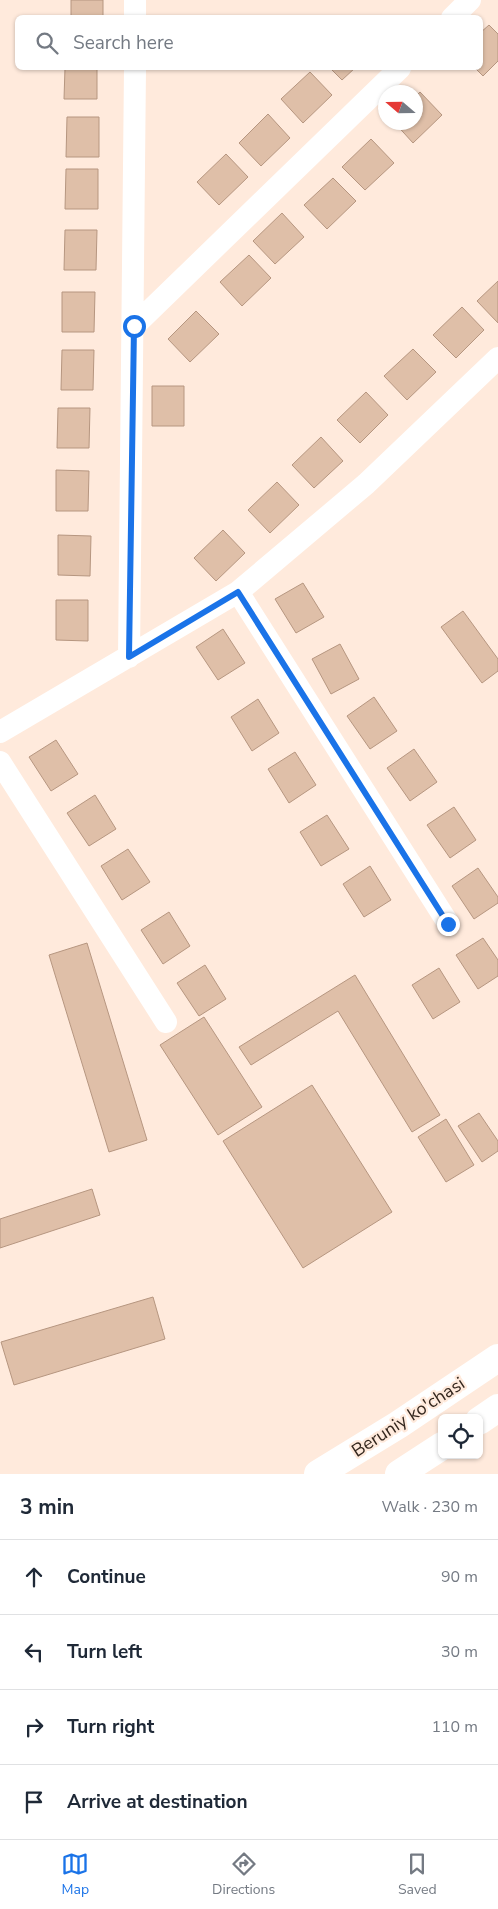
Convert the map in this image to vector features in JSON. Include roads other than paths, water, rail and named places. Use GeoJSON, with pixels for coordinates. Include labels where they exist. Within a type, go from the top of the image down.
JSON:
{"type":"FeatureCollection","features":[{"type":"Feature","properties":{"kind":"main road","name":"Beruniy ko'chasi"},"geometry":{"type":"LineString","coordinates":[[318,1474],[398,1425],[498,1358]]}},
{"type":"Feature","properties":{"kind":"main road"},"geometry":{"type":"LineString","coordinates":[[483,1418],[498,1408]]}},
{"type":"Feature","properties":{"kind":"main road"},"geometry":{"type":"LineString","coordinates":[[399,1474],[438,1449]]}},
{"type":"Feature","properties":{"kind":"street"},"geometry":{"type":"LineString","coordinates":[[135,0],[135,15]]}},
{"type":"Feature","properties":{"kind":"street"},"geometry":{"type":"LineString","coordinates":[[455,15],[470,0]]}},
{"type":"Feature","properties":{"kind":"street"},"geometry":{"type":"LineString","coordinates":[[129,657],[134,326],[135,70]]}},
{"type":"Feature","properties":{"kind":"street"},"geometry":{"type":"LineString","coordinates":[[134,326],[398,70]]}},
{"type":"Feature","properties":{"kind":"street"},"geometry":{"type":"LineString","coordinates":[[0,732],[238,592],[366,484],[498,358]]}},
{"type":"Feature","properties":{"kind":"street"},"geometry":{"type":"LineString","coordinates":[[238,592],[448,924]]}},
{"type":"Feature","properties":{"kind":"street"},"geometry":{"type":"LineString","coordinates":[[0,762],[166,1022]]}}]}
